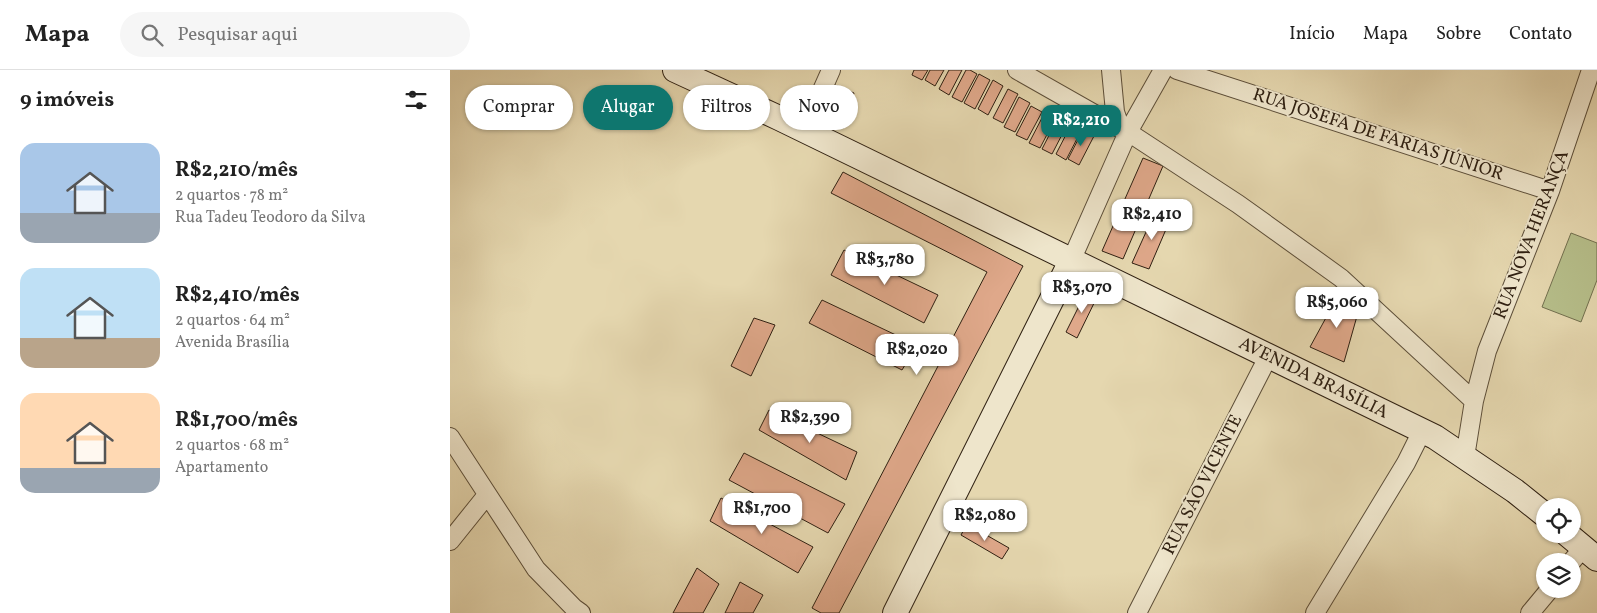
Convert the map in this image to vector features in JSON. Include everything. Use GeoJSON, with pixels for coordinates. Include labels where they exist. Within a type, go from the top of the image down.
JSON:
{"type":"FeatureCollection","features":[{"type":"Feature","properties":{"kind":"main road","name":"AVENIDA BRASÍLIA"},"geometry":{"type":"LineString","coordinates":[[676,70],[1435,437],[1536,508]]}},
{"type":"Feature","properties":{"kind":"main road"},"geometry":{"type":"LineString","coordinates":[[895,613],[1072,261]]}},
{"type":"Feature","properties":{"kind":"street"},"geometry":{"type":"LineString","coordinates":[[804,131],[831,70]]}},
{"type":"Feature","properties":{"kind":"street"},"geometry":{"type":"LineString","coordinates":[[1017,70],[1125,130],[1238,204],[1330,270],[1474,401]]}},
{"type":"Feature","properties":{"kind":"street"},"geometry":{"type":"LineString","coordinates":[[1111,70],[1115,112],[1125,130]]}},
{"type":"Feature","properties":{"kind":"street"},"geometry":{"type":"LineString","coordinates":[[1072,261],[1125,130],[1163,70]]}},
{"type":"Feature","properties":{"kind":"street","name":"RUA JOSEFA DE FARIAS JÚNIOR"},"geometry":{"type":"LineString","coordinates":[[1177,70],[1550,191]]}},
{"type":"Feature","properties":{"kind":"street","name":"RUA NOVA HERANÇA"},"geometry":{"type":"LineString","coordinates":[[1465,457],[1474,401],[1487,351],[1550,191],[1591,70]]}},
{"type":"Feature","properties":{"kind":"street","name":"RUA SÃO VICENTE"},"geometry":{"type":"LineString","coordinates":[[1137,613],[1268,356]]}},
{"type":"Feature","properties":{"kind":"street"},"geometry":{"type":"LineString","coordinates":[[1315,613],[1406,463],[1422,431]]}},
{"type":"Feature","properties":{"kind":"street"},"geometry":{"type":"LineString","coordinates":[[450,438],[536,569],[581,613]]}},
{"type":"Feature","properties":{"kind":"street"},"geometry":{"type":"LineString","coordinates":[[450,542],[488,495]]}},
{"type":"Feature","properties":{"kind":"street"},"geometry":{"type":"LineString","coordinates":[[1530,613],[1542,598]]}},
{"type":"Feature","properties":{"kind":"green space"},"geometry":{"type":"Polygon","coordinates":[[[1571,233],[1597,243],[1597,280],[1581,322],[1542,307],[1571,233]]]}},
{"type":"Feature","properties":{"kind":"building"},"geometry":{"type":"Polygon","coordinates":[[[914,70],[928,70],[922,80],[912,75],[914,70]]]}},
{"type":"Feature","properties":{"kind":"building"},"geometry":{"type":"Polygon","coordinates":[[[930,70],[944,70],[935,86],[925,80],[930,70]]]}},
{"type":"Feature","properties":{"kind":"building"},"geometry":{"type":"Polygon","coordinates":[[[949,70],[962,70],[949,95],[939,89],[949,70]]]}},
{"type":"Feature","properties":{"kind":"building"},"geometry":{"type":"Polygon","coordinates":[[[966,70],[977,74],[962,102],[952,97],[966,70]]]}},
{"type":"Feature","properties":{"kind":"building"},"geometry":{"type":"Polygon","coordinates":[[[979,74],[990,80],[975,109],[964,103],[979,74]]]}},
{"type":"Feature","properties":{"kind":"building"},"geometry":{"type":"Polygon","coordinates":[[[993,80],[1003,86],[988,115],[978,109],[993,80]]]}},
{"type":"Feature","properties":{"kind":"building"},"geometry":{"type":"Polygon","coordinates":[[[1008,89],[1018,94],[1003,123],[993,118],[1008,89]]]}},
{"type":"Feature","properties":{"kind":"building"},"geometry":{"type":"Polygon","coordinates":[[[1019,97],[1030,103],[1015,132],[1004,127],[1019,97]]]}},
{"type":"Feature","properties":{"kind":"building"},"geometry":{"type":"Polygon","coordinates":[[[1031,106],[1042,112],[1027,140],[1016,135],[1031,106]]]}},
{"type":"Feature","properties":{"kind":"building"},"geometry":{"type":"Polygon","coordinates":[[[1044,114],[1055,119],[1040,148],[1029,143],[1044,114]]]}},
{"type":"Feature","properties":{"kind":"building"},"geometry":{"type":"Polygon","coordinates":[[[1057,120],[1067,125],[1052,154],[1042,149],[1057,120]]]}},
{"type":"Feature","properties":{"kind":"building"},"geometry":{"type":"Polygon","coordinates":[[[1071,125],[1081,131],[1066,160],[1056,154],[1071,125]]]}},
{"type":"Feature","properties":{"kind":"building"},"geometry":{"type":"Polygon","coordinates":[[[1083,130],[1094,136],[1079,165],[1068,159],[1083,130]]]}},
{"type":"Feature","properties":{"kind":"building"},"geometry":{"type":"Polygon","coordinates":[[[1143,158],[1163,166],[1123,259],[1102,251],[1143,158]]]}},
{"type":"Feature","properties":{"kind":"building"},"geometry":{"type":"Polygon","coordinates":[[[843,172],[1023,266],[839,613],[821,613],[812,608],[987,272],[831,193],[843,172]]]}},
{"type":"Feature","properties":{"kind":"building"},"geometry":{"type":"Polygon","coordinates":[[[1156,210],[1170,220],[1149,269],[1132,263],[1156,210]]]}},
{"type":"Feature","properties":{"kind":"building"},"geometry":{"type":"Polygon","coordinates":[[[844,250],[938,295],[924,323],[831,275],[844,250]]]}},
{"type":"Feature","properties":{"kind":"building"},"geometry":{"type":"Polygon","coordinates":[[[1087,290],[1098,295],[1077,338],[1066,332],[1087,290]]]}},
{"type":"Feature","properties":{"kind":"building"},"geometry":{"type":"Polygon","coordinates":[[[1340,292],[1359,309],[1344,362],[1310,347],[1340,292]]]}},
{"type":"Feature","properties":{"kind":"building"},"geometry":{"type":"Polygon","coordinates":[[[822,300],[917,345],[902,370],[809,323],[822,300]]]}},
{"type":"Feature","properties":{"kind":"building"},"geometry":{"type":"Polygon","coordinates":[[[754,318],[775,325],[751,376],[731,366],[754,318]]]}},
{"type":"Feature","properties":{"kind":"building"},"geometry":{"type":"Polygon","coordinates":[[[769,410],[857,452],[846,480],[759,430],[769,410]]]}},
{"type":"Feature","properties":{"kind":"building"},"geometry":{"type":"Polygon","coordinates":[[[744,453],[845,504],[828,533],[729,480],[744,453]]]}},
{"type":"Feature","properties":{"kind":"building"},"geometry":{"type":"Polygon","coordinates":[[[721,498],[813,547],[798,573],[710,521],[721,498]]]}},
{"type":"Feature","properties":{"kind":"building"},"geometry":{"type":"Polygon","coordinates":[[[967,524],[1009,548],[1002,559],[961,535],[967,524]]]}},
{"type":"Feature","properties":{"kind":"building"},"geometry":{"type":"Polygon","coordinates":[[[697,568],[719,584],[703,613],[673,613],[697,568]]]}},
{"type":"Feature","properties":{"kind":"building"},"geometry":{"type":"Polygon","coordinates":[[[740,582],[763,595],[753,613],[725,613],[740,582]]]}}]}
